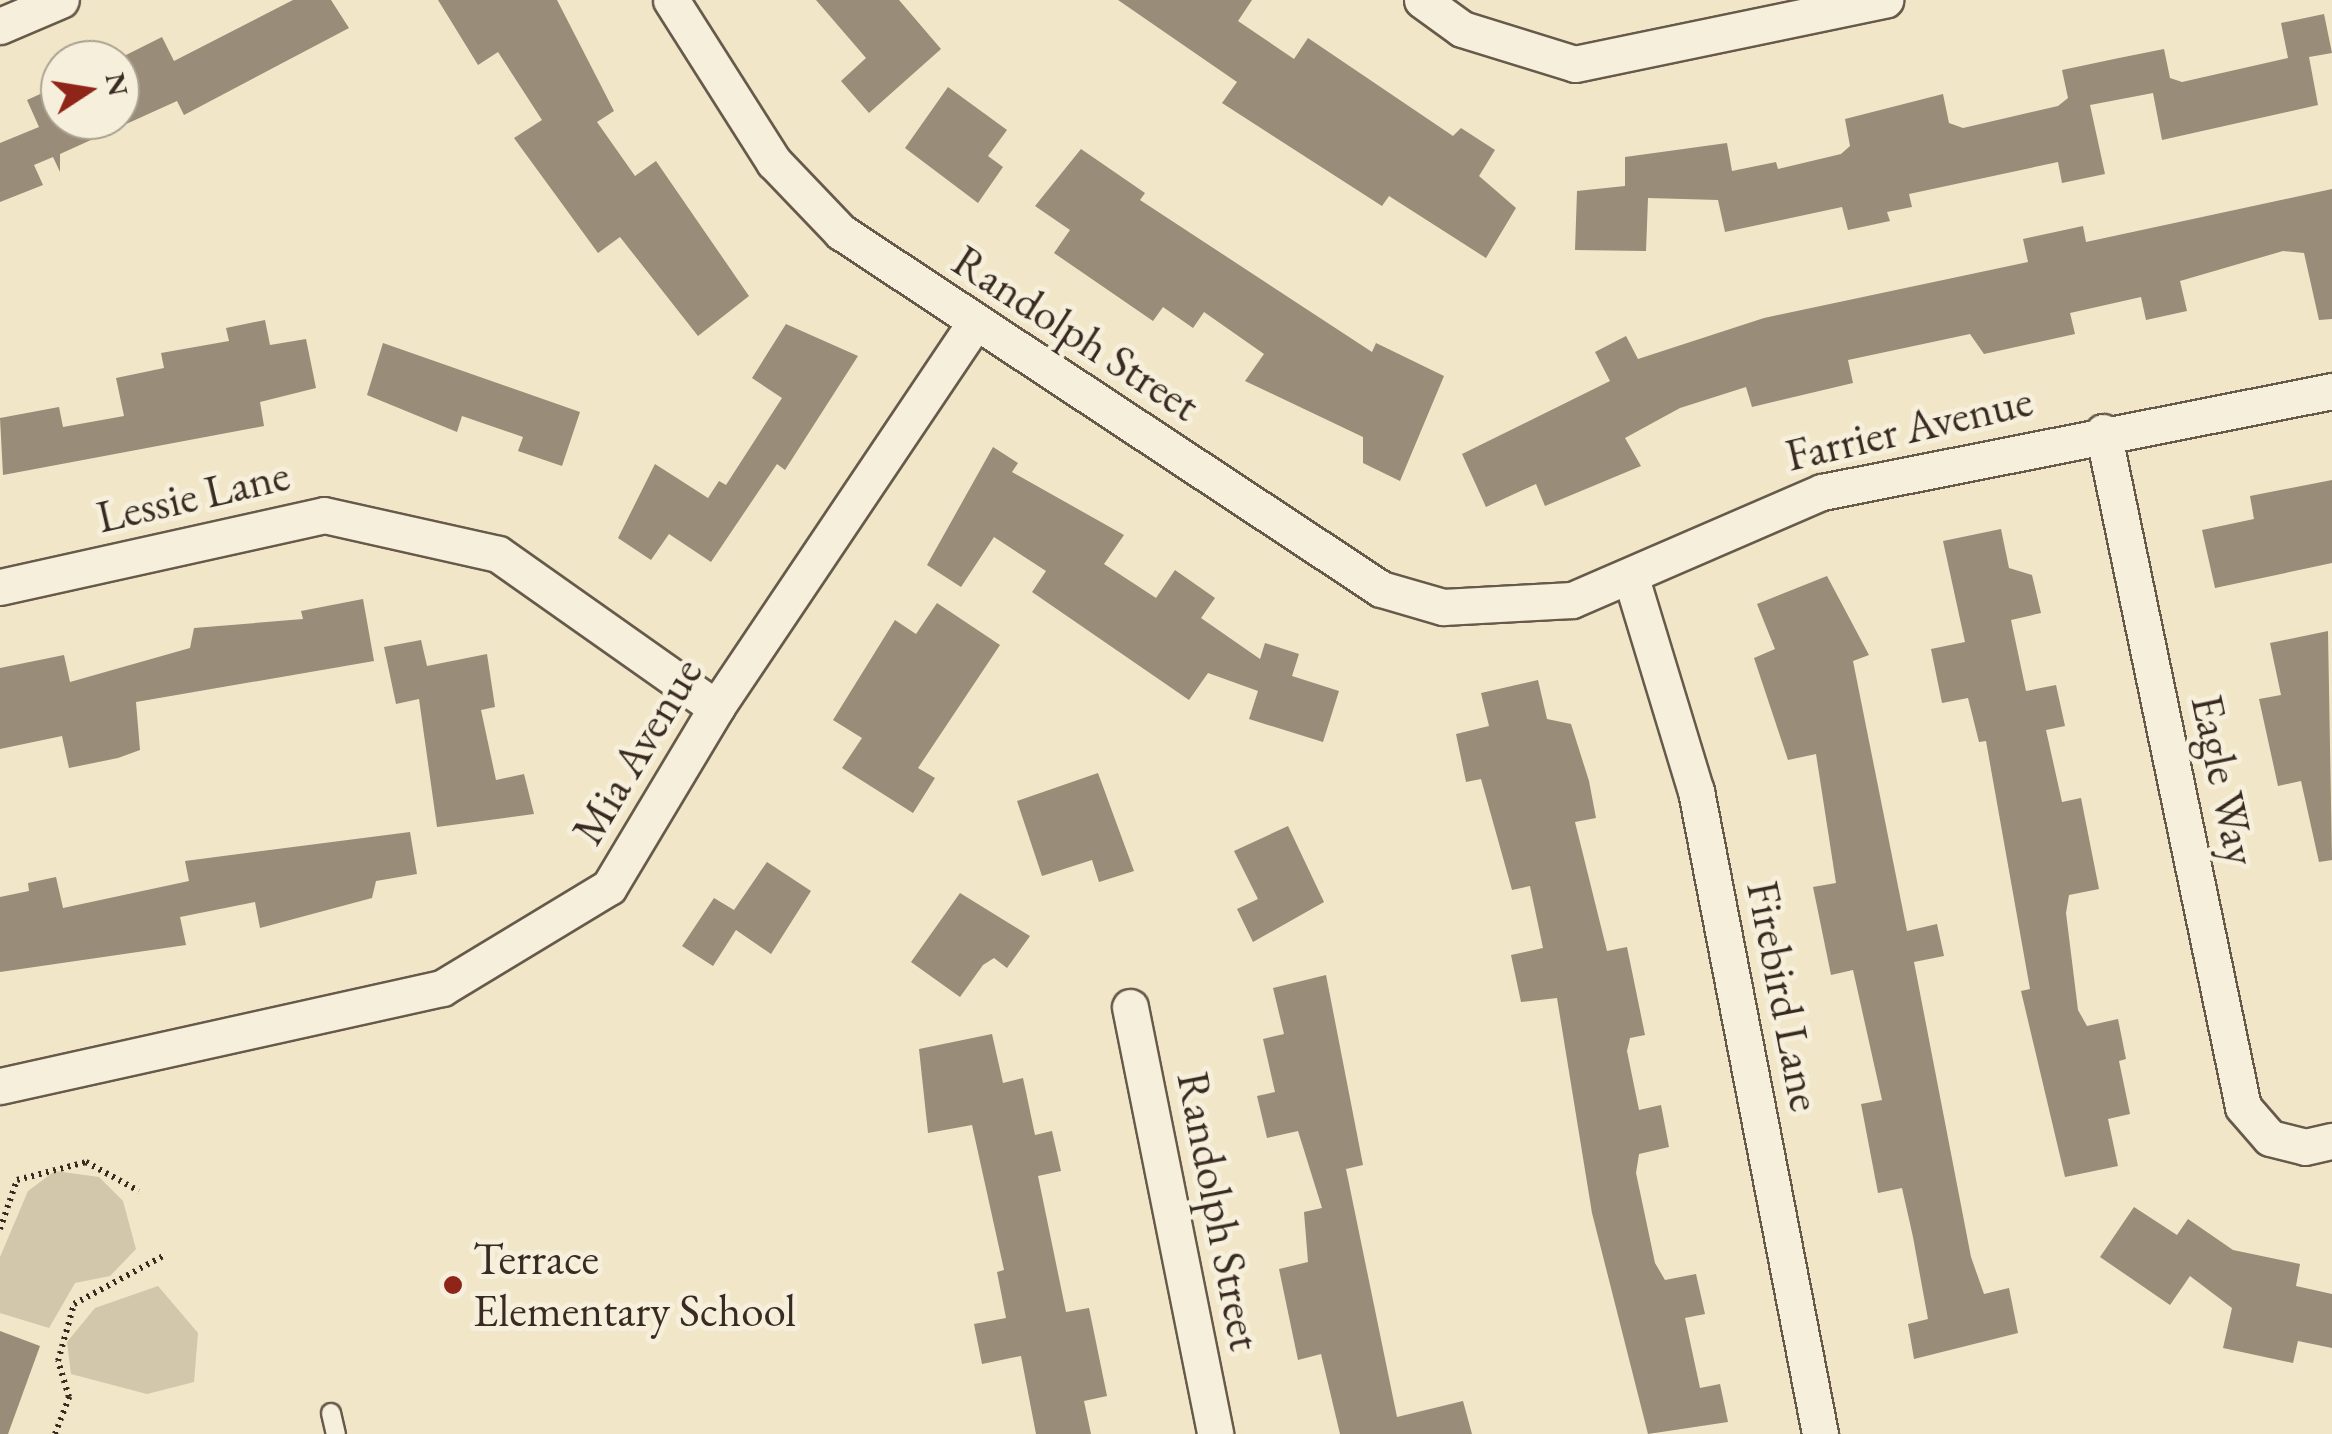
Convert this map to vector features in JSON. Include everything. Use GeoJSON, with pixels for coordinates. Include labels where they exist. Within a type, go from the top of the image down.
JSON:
{"type":"FeatureCollection","features":[{"type":"Feature","properties":{"kind":"street"},"geometry":{"type":"LineString","coordinates":[[0,26],[60,0]]}},
{"type":"Feature","properties":{"kind":"street","name":"Randolph Street"},"geometry":{"type":"LineString","coordinates":[[671,0],[774,162],[841,232],[973,325],[1381,589],[1442,606],[1524,607]]}},
{"type":"Feature","properties":{"kind":"street"},"geometry":{"type":"LineString","coordinates":[[1422,0],[1462,29],[1575,64],[1886,0]]}},
{"type":"Feature","properties":{"kind":"street","name":"Mia Avenue"},"geometry":{"type":"LineString","coordinates":[[0,1086],[442,988],[609,887],[716,708],[973,325]]}},
{"type":"Feature","properties":{"kind":"street","name":"Farrier Avenue"},"geometry":{"type":"LineString","coordinates":[[1524,607],[1632,581],[1822,492],[2103,432],[2332,391]]}},
{"type":"Feature","properties":{"kind":"street","name":"Eagle Way"},"geometry":{"type":"LineString","coordinates":[[2103,432],[2243,1107],[2270,1138],[2306,1147],[2332,1141]]}},
{"type":"Feature","properties":{"kind":"street","name":"Lessie Lane"},"geometry":{"type":"LineString","coordinates":[[0,587],[324,515],[498,554],[716,708]]}},
{"type":"Feature","properties":{"kind":"street","name":"Firebird Lane"},"geometry":{"type":"LineString","coordinates":[[1632,581],[1696,791],[1820,1434]]}},
{"type":"Feature","properties":{"kind":"street","name":"Randolph Street"},"geometry":{"type":"LineString","coordinates":[[1130,1006],[1215,1434]]}},
{"type":"Feature","properties":{"kind":"lane"},"geometry":{"type":"LineString","coordinates":[[331,1413],[336,1434]]}},
{"type":"Feature","properties":{"kind":"path"},"geometry":{"type":"LineString","coordinates":[[0,1229],[17,1180],[86,1162],[138,1190]]}},
{"type":"Feature","properties":{"kind":"path"},"geometry":{"type":"LineString","coordinates":[[55,1434],[69,1398],[58,1361],[74,1304],[163,1256]]}},
{"type":"Feature","properties":{"kind":"shaded area"},"geometry":{"type":"Polygon","coordinates":[[[55,1171],[99,1177],[123,1201],[136,1249],[110,1276],[75,1283],[49,1328],[0,1313],[0,1257],[28,1191],[55,1171]]]}},
{"type":"Feature","properties":{"kind":"shaded area"},"geometry":{"type":"Polygon","coordinates":[[[158,1286],[198,1333],[194,1382],[147,1394],[71,1374],[67,1342],[95,1308],[158,1286]]]}},
{"type":"Feature","properties":{"kind":"building"},"geometry":{"type":"Polygon","coordinates":[[[293,0],[331,0],[349,28],[184,115],[177,101],[140,118],[140,48],[162,37],[174,61],[293,0]]]}},
{"type":"Feature","properties":{"kind":"building"},"geometry":{"type":"Polygon","coordinates":[[[438,0],[557,0],[614,111],[597,122],[635,176],[656,161],[749,296],[698,336],[620,237],[598,253],[514,138],[542,120],[498,52],[478,65],[438,0]]]}},
{"type":"Feature","properties":{"kind":"building"},"geometry":{"type":"Polygon","coordinates":[[[816,0],[899,0],[941,49],[869,113],[841,81],[866,58],[816,0]]]}},
{"type":"Feature","properties":{"kind":"building"},"geometry":{"type":"Polygon","coordinates":[[[1118,0],[1252,0],[1238,21],[1294,59],[1308,38],[1453,136],[1461,128],[1495,150],[1479,176],[1516,208],[1486,258],[1389,196],[1382,206],[1222,103],[1237,82],[1118,0]]]}},
{"type":"Feature","properties":{"kind":"building"},"geometry":{"type":"Polygon","coordinates":[[[2324,14],[2332,53],[2309,57],[2318,105],[2162,140],[2153,93],[2090,105],[2105,174],[2062,183],[2058,162],[1909,194],[1912,207],[1887,212],[1890,221],[1848,230],[1842,207],[1725,232],[1718,200],[1648,198],[1646,251],[1575,250],[1577,191],[1625,186],[1625,157],[1727,143],[1732,171],[1776,162],[1778,169],[1841,154],[1850,146],[1845,119],[1943,94],[1949,123],[1963,128],[2058,106],[2068,98],[2062,70],[2164,49],[2170,78],[2182,82],[2288,58],[2281,23],[2324,14]]]}},
{"type":"Feature","properties":{"kind":"building"},"geometry":{"type":"Polygon","coordinates":[[[948,87],[1007,130],[988,156],[1003,167],[978,203],[905,148],[948,87]]]}},
{"type":"Feature","properties":{"kind":"building"},"geometry":{"type":"Polygon","coordinates":[[[40,94],[40,140],[91,140],[60,154],[60,172],[53,157],[34,165],[43,185],[0,202],[0,143],[39,127],[27,100],[40,94]]]}},
{"type":"Feature","properties":{"kind":"building"},"geometry":{"type":"Polygon","coordinates":[[[1081,149],[1145,193],[1140,200],[1372,352],[1376,343],[1444,376],[1400,481],[1363,463],[1363,437],[1245,381],[1264,354],[1204,312],[1193,328],[1163,307],[1153,321],[1054,253],[1070,230],[1035,206],[1081,149]]]}},
{"type":"Feature","properties":{"kind":"building"},"geometry":{"type":"Polygon","coordinates":[[[2332,189],[2332,319],[2319,320],[2304,253],[2283,251],[2180,281],[2187,311],[2146,320],[2141,297],[2070,313],[2075,334],[1984,354],[1970,334],[1848,360],[1853,383],[1752,407],[1746,387],[1680,408],[1625,438],[1641,466],[1545,506],[1536,484],[1486,507],[1462,454],[1610,381],[1595,352],[1626,336],[1638,359],[1764,318],[2028,262],[2023,239],[2083,226],[2086,242],[2332,189]]]}},
{"type":"Feature","properties":{"kind":"building"},"geometry":{"type":"Polygon","coordinates":[[[265,320],[270,345],[306,339],[316,388],[260,402],[264,426],[3,475],[0,418],[59,407],[63,427],[124,416],[116,378],[164,368],[161,353],[229,341],[226,328],[265,320]]]}},
{"type":"Feature","properties":{"kind":"building"},"geometry":{"type":"Polygon","coordinates":[[[786,324],[858,356],[785,470],[777,464],[711,562],[669,534],[651,560],[618,538],[655,464],[708,498],[719,481],[726,485],[782,398],[752,378],[786,324]]]}},
{"type":"Feature","properties":{"kind":"building"},"geometry":{"type":"Polygon","coordinates":[[[383,343],[580,412],[562,466],[518,451],[523,437],[462,416],[457,432],[367,395],[383,343]]]}},
{"type":"Feature","properties":{"kind":"building"},"geometry":{"type":"Polygon","coordinates":[[[993,447],[1018,463],[1012,472],[1124,535],[1104,564],[1156,598],[1175,570],[1215,598],[1201,618],[1260,659],[1265,643],[1299,654],[1292,676],[1339,691],[1323,742],[1249,719],[1258,691],[1208,673],[1189,700],[1032,592],[1046,571],[994,537],[961,587],[927,565],[993,447]]]}},
{"type":"Feature","properties":{"kind":"building"},"geometry":{"type":"Polygon","coordinates":[[[2332,480],[2332,563],[2215,588],[2202,530],[2254,519],[2250,496],[2332,480]]]}},
{"type":"Feature","properties":{"kind":"building"},"geometry":{"type":"Polygon","coordinates":[[[2001,529],[2009,568],[2032,575],[2041,613],[2011,620],[2026,691],[2056,685],[2065,726],[2046,730],[2062,802],[2081,798],[2099,889],[2069,895],[2066,913],[2078,1010],[2087,1026],[2118,1019],[2126,1059],[2119,1061],[2130,1114],[2108,1119],[2118,1166],[2065,1177],[2021,991],[2030,989],[1986,741],[1979,742],[1968,698],[1942,703],[1931,649],[1965,642],[1943,541],[2001,529]]]}},
{"type":"Feature","properties":{"kind":"building"},"geometry":{"type":"Polygon","coordinates":[[[1827,576],[1869,655],[1853,661],[1907,931],[1937,924],[1944,956],[1914,962],[1971,1257],[1984,1294],[2009,1288],[2018,1333],[1914,1359],[1908,1324],[1928,1319],[1913,1237],[1902,1188],[1878,1193],[1861,1104],[1882,1100],[1853,970],[1831,975],[1813,887],[1836,883],[1816,754],[1788,760],[1754,658],[1775,649],[1757,604],[1827,576]]]}},
{"type":"Feature","properties":{"kind":"building"},"geometry":{"type":"Polygon","coordinates":[[[363,599],[374,661],[136,702],[140,750],[118,758],[69,768],[62,736],[0,749],[0,668],[64,655],[70,682],[190,648],[194,628],[303,619],[301,611],[363,599]]]}},
{"type":"Feature","properties":{"kind":"building"},"geometry":{"type":"Polygon","coordinates":[[[937,603],[1000,645],[918,768],[935,778],[913,813],[842,768],[862,738],[833,720],[895,620],[916,634],[937,603]]]}},
{"type":"Feature","properties":{"kind":"building"},"geometry":{"type":"Polygon","coordinates":[[[2328,631],[2332,860],[2319,862],[2301,781],[2278,786],[2259,699],[2281,695],[2270,643],[2328,631]]]}},
{"type":"Feature","properties":{"kind":"building"},"geometry":{"type":"Polygon","coordinates":[[[421,640],[427,666],[487,654],[495,707],[481,710],[496,780],[524,774],[534,814],[437,827],[419,699],[396,704],[384,647],[421,640]]]}},
{"type":"Feature","properties":{"kind":"building"},"geometry":{"type":"Polygon","coordinates":[[[1538,680],[1547,719],[1571,724],[1589,781],[1596,818],[1575,822],[1607,951],[1627,947],[1645,1035],[1630,1038],[1627,1051],[1639,1110],[1661,1105],[1669,1147],[1639,1154],[1636,1173],[1655,1263],[1665,1280],[1696,1274],[1705,1314],[1685,1318],[1700,1388],[1720,1384],[1728,1422],[1648,1434],[1592,1213],[1557,998],[1521,1002],[1511,955],[1543,948],[1530,886],[1512,890],[1481,779],[1466,782],[1456,734],[1489,726],[1481,693],[1538,680]]]}},
{"type":"Feature","properties":{"kind":"building"},"geometry":{"type":"Polygon","coordinates":[[[1098,773],[1134,871],[1099,882],[1092,860],[1042,876],[1017,801],[1098,773]]]}},
{"type":"Feature","properties":{"kind":"building"},"geometry":{"type":"Polygon","coordinates":[[[1288,826],[1324,902],[1253,942],[1237,909],[1258,899],[1234,851],[1288,826]]]}},
{"type":"Feature","properties":{"kind":"building"},"geometry":{"type":"Polygon","coordinates":[[[410,832],[417,874],[376,881],[372,898],[260,928],[255,902],[180,917],[186,945],[0,972],[0,897],[29,891],[28,883],[56,877],[63,908],[189,881],[185,861],[410,832]]]}},
{"type":"Feature","properties":{"kind":"building"},"geometry":{"type":"Polygon","coordinates":[[[767,862],[811,891],[771,954],[736,930],[713,966],[682,946],[714,898],[734,910],[767,862]]]}},
{"type":"Feature","properties":{"kind":"building"},"geometry":{"type":"Polygon","coordinates":[[[960,893],[1030,936],[1007,968],[994,958],[983,965],[960,997],[911,962],[960,893]]]}},
{"type":"Feature","properties":{"kind":"building"},"geometry":{"type":"Polygon","coordinates":[[[1326,975],[1363,1165],[1346,1169],[1397,1417],[1463,1401],[1472,1434],[1340,1434],[1321,1354],[1298,1360],[1279,1269],[1308,1262],[1304,1212],[1322,1208],[1298,1131],[1267,1138],[1257,1096],[1275,1092],[1263,1039],[1284,1034],[1273,988],[1326,975]]]}},
{"type":"Feature","properties":{"kind":"building"},"geometry":{"type":"Polygon","coordinates":[[[992,1034],[1003,1083],[1023,1078],[1035,1135],[1052,1131],[1061,1171],[1038,1176],[1066,1312],[1089,1308],[1107,1396],[1084,1401],[1091,1434],[1036,1434],[1021,1356],[982,1364],[974,1324],[1006,1318],[997,1272],[1004,1270],[972,1125],[928,1133],[919,1049],[992,1034]]]}},
{"type":"Feature","properties":{"kind":"building"},"geometry":{"type":"Polygon","coordinates":[[[2134,1207],[2177,1235],[2188,1219],[2233,1250],[2300,1264],[2296,1286],[2332,1294],[2332,1348],[2298,1341],[2293,1363],[2223,1348],[2232,1308],[2190,1276],[2170,1305],[2100,1257],[2134,1207]]]}},
{"type":"Feature","properties":{"kind":"building"},"geometry":{"type":"Polygon","coordinates":[[[0,1331],[40,1346],[8,1434],[0,1434],[0,1331]]]}},
{"type":"Feature","properties":{"kind":"place","name":"Terrace Elementary School"},"geometry":{"type":"Point","coordinates":[453,1285]}}]}
